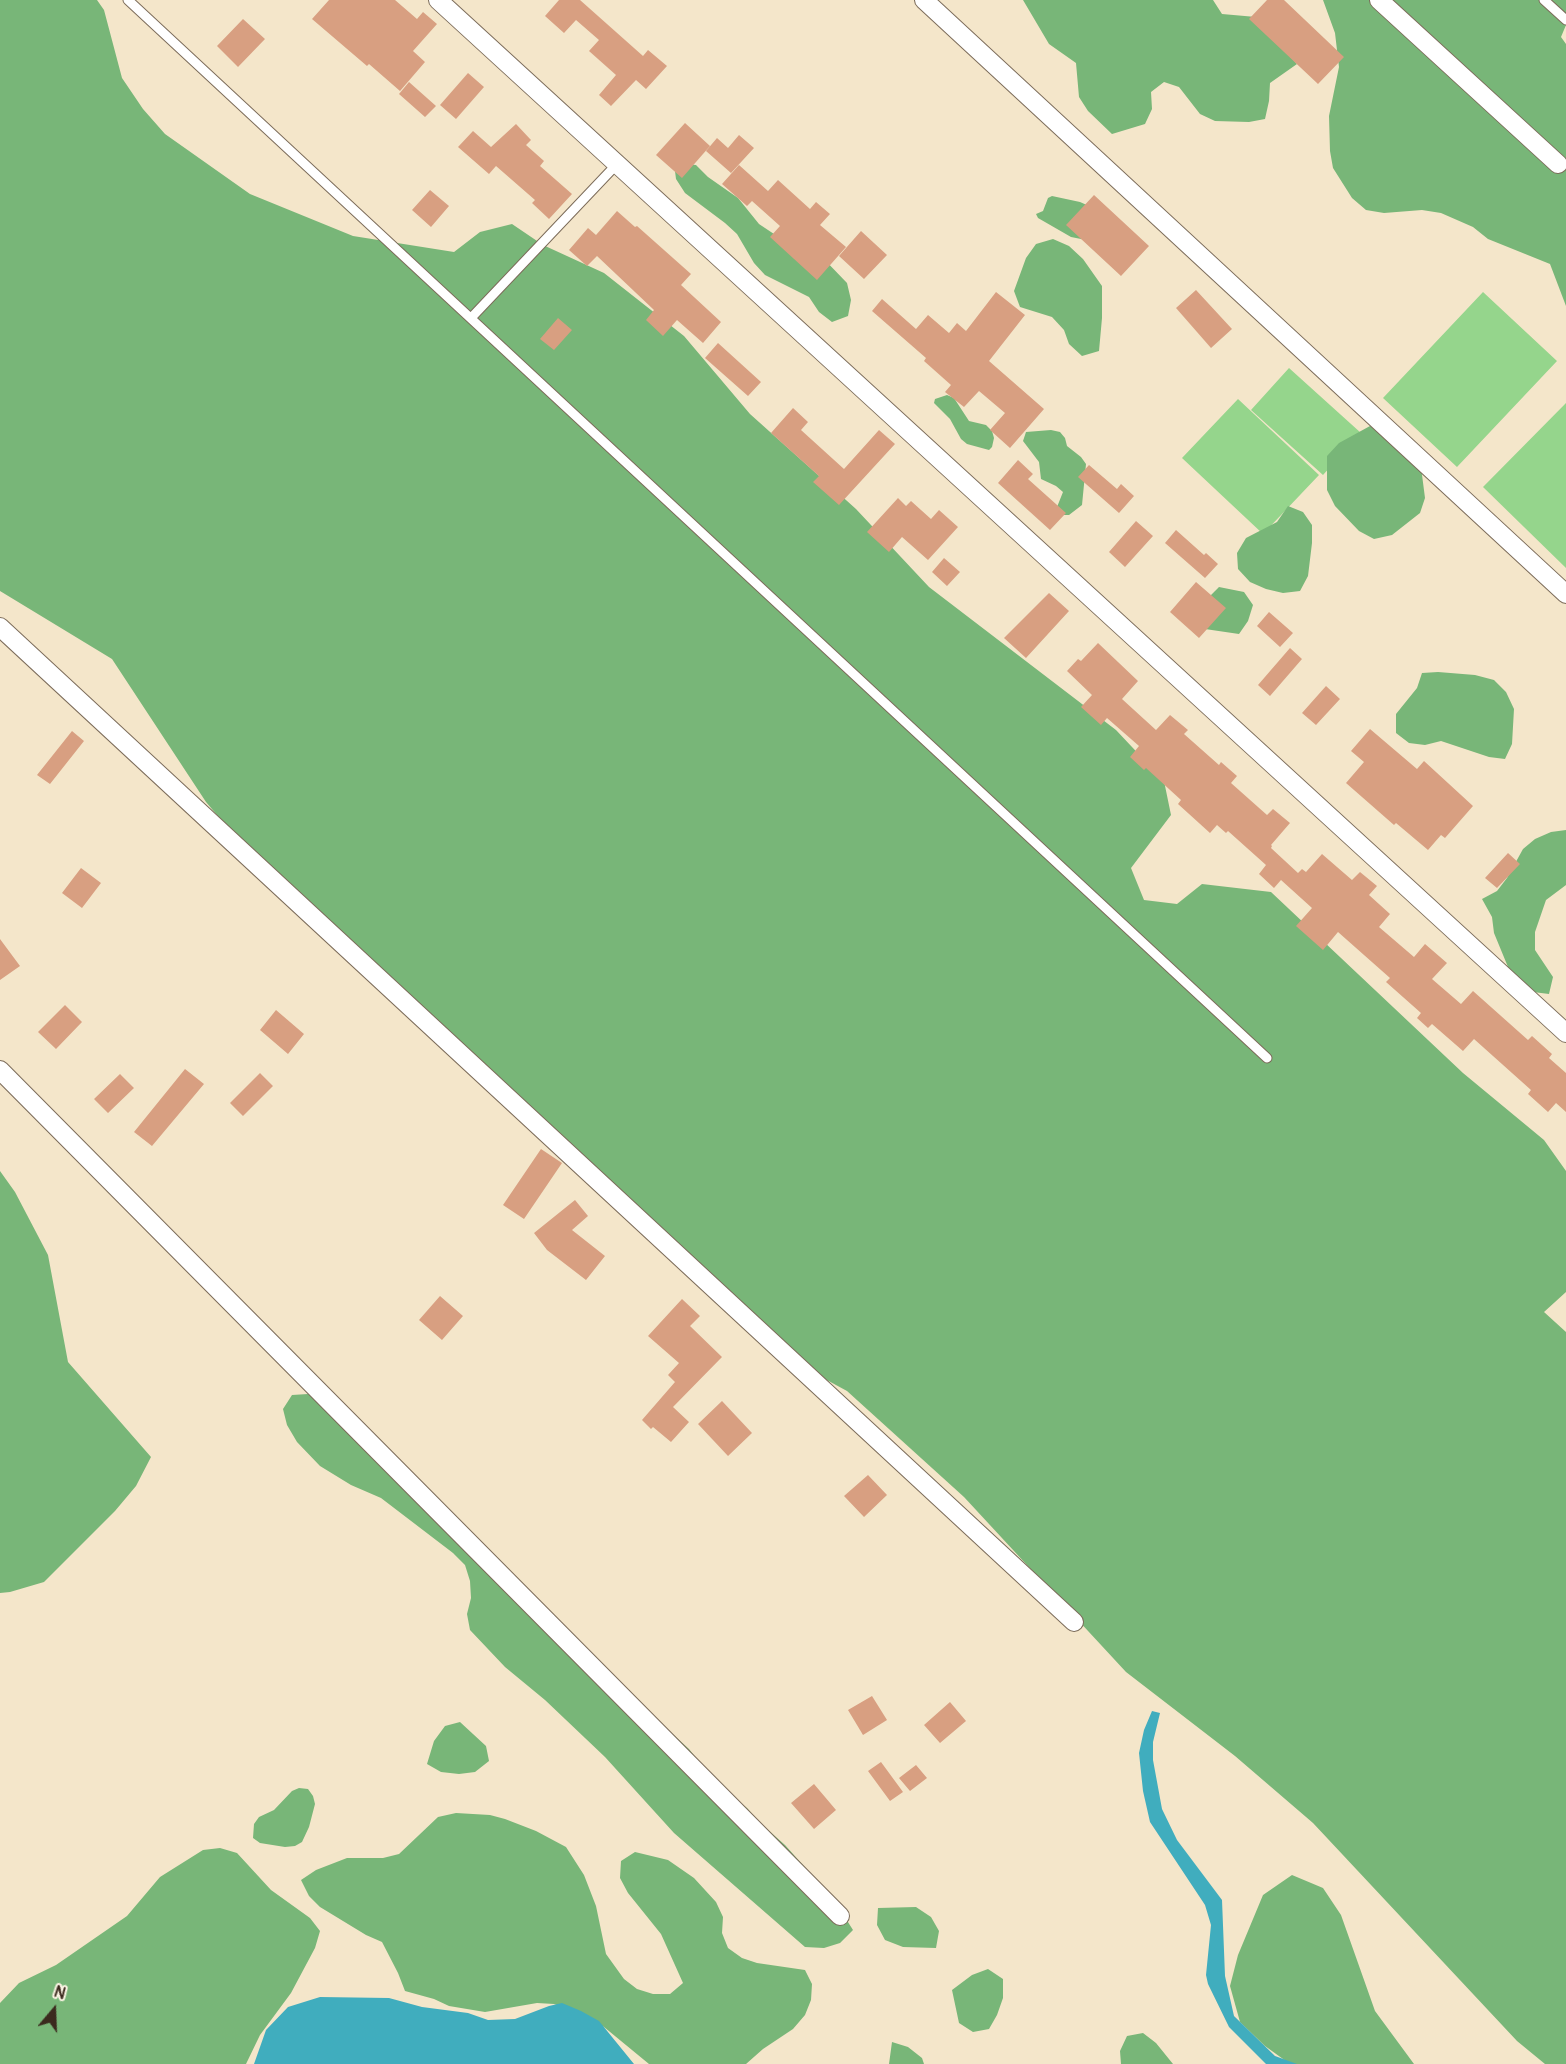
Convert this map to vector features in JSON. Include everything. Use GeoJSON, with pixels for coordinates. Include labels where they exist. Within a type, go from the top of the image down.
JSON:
{"type":"FeatureCollection","features":[{"type":"Feature","properties":{"kind":"street"},"geometry":{"type":"LineString","coordinates":[[438,0],[1566,1033]]}},
{"type":"Feature","properties":{"kind":"street"},"geometry":{"type":"LineString","coordinates":[[924,0],[1566,594]]}},
{"type":"Feature","properties":{"kind":"street"},"geometry":{"type":"LineString","coordinates":[[1379,0],[1558,164]]}},
{"type":"Feature","properties":{"kind":"street"},"geometry":{"type":"LineString","coordinates":[[0,627],[1074,1622]]}},
{"type":"Feature","properties":{"kind":"street"},"geometry":{"type":"LineString","coordinates":[[0,1070],[840,1916]]}},
{"type":"Feature","properties":{"kind":"lane"},"geometry":{"type":"LineString","coordinates":[[128,0],[1267,1058]]}},
{"type":"Feature","properties":{"kind":"lane"},"geometry":{"type":"LineString","coordinates":[[1544,0],[1566,20]]}},
{"type":"Feature","properties":{"kind":"lane"},"geometry":{"type":"LineString","coordinates":[[471,318],[617,164]]}},
{"type":"Feature","properties":{"kind":"green space"},"geometry":{"type":"Polygon","coordinates":[[[0,0],[97,0],[104,10],[122,78],[143,109],[165,134],[250,194],[353,236],[454,252],[480,232],[512,224],[543,245],[604,273],[684,336],[750,414],[856,509],[929,587],[1116,730],[1164,781],[1171,815],[1131,868],[1144,900],[1177,904],[1202,884],[1271,892],[1463,1073],[1544,1140],[1566,1171],[1566,1292],[1544,1312],[1566,1332],[1566,2064],[1545,2064],[1517,2041],[1313,1823],[1235,1756],[1126,1672],[964,1497],[847,1391],[790,1360],[647,1214],[514,1105],[251,855],[206,802],[112,659],[0,591],[0,0]]]}},
{"type":"Feature","properties":{"kind":"green space"},"geometry":{"type":"Polygon","coordinates":[[[1023,0],[1213,0],[1222,14],[1256,17],[1297,64],[1270,83],[1265,119],[1249,122],[1215,121],[1200,114],[1179,87],[1164,82],[1151,92],[1152,109],[1145,124],[1112,134],[1088,111],[1079,97],[1076,63],[1049,44],[1023,0]]]}},
{"type":"Feature","properties":{"kind":"green space"},"geometry":{"type":"Polygon","coordinates":[[[1323,0],[1566,0],[1566,25],[1561,37],[1566,44],[1566,306],[1550,264],[1488,239],[1473,227],[1441,213],[1422,210],[1384,213],[1366,210],[1352,198],[1333,168],[1330,151],[1329,116],[1339,67],[1335,33],[1323,0]]]}},
{"type":"Feature","properties":{"kind":"green space"},"geometry":{"type":"Polygon","coordinates":[[[674,163],[696,165],[708,177],[738,198],[759,224],[774,234],[821,256],[847,283],[851,300],[848,316],[832,322],[819,312],[809,297],[765,275],[754,263],[737,234],[685,193],[676,179],[674,163]]]}},
{"type":"Feature","properties":{"kind":"green space"},"geometry":{"type":"Polygon","coordinates":[[[1052,196],[1080,202],[1098,210],[1086,240],[1071,237],[1038,218],[1036,214],[1043,211],[1048,198],[1052,196]]]}},
{"type":"Feature","properties":{"kind":"green space"},"geometry":{"type":"Polygon","coordinates":[[[1053,239],[1069,246],[1083,259],[1102,286],[1099,351],[1082,356],[1069,344],[1064,330],[1052,317],[1020,307],[1014,291],[1026,258],[1036,244],[1053,239]]]}},
{"type":"Feature","properties":{"kind":"green space"},"geometry":{"type":"Polygon","coordinates":[[[1483,292],[1557,361],[1457,467],[1383,398],[1483,292]]]}},
{"type":"Feature","properties":{"kind":"green space"},"geometry":{"type":"Polygon","coordinates":[[[1289,368],[1361,433],[1323,475],[1251,410],[1289,368]]]}},
{"type":"Feature","properties":{"kind":"green space"},"geometry":{"type":"Polygon","coordinates":[[[947,395],[954,398],[969,421],[986,425],[992,431],[994,438],[989,450],[967,444],[961,439],[950,419],[934,403],[935,399],[947,395]]]}},
{"type":"Feature","properties":{"kind":"green space"},"geometry":{"type":"Polygon","coordinates":[[[1238,399],[1319,475],[1263,534],[1182,458],[1238,399]]]}},
{"type":"Feature","properties":{"kind":"green space"},"geometry":{"type":"Polygon","coordinates":[[[1566,403],[1566,568],[1483,487],[1566,403]]]}},
{"type":"Feature","properties":{"kind":"green space"},"geometry":{"type":"Polygon","coordinates":[[[1370,426],[1388,429],[1421,467],[1425,498],[1420,513],[1392,535],[1374,539],[1359,531],[1335,506],[1327,490],[1327,456],[1339,443],[1370,426]]]}},
{"type":"Feature","properties":{"kind":"green space"},"geometry":{"type":"Polygon","coordinates":[[[1051,430],[1060,432],[1067,446],[1086,464],[1082,505],[1069,515],[1061,515],[1057,507],[1063,492],[1041,479],[1039,462],[1023,441],[1026,432],[1051,430]]]}},
{"type":"Feature","properties":{"kind":"green space"},"geometry":{"type":"Polygon","coordinates":[[[1288,506],[1303,512],[1312,525],[1312,543],[1308,576],[1300,591],[1283,593],[1250,582],[1238,569],[1237,553],[1246,538],[1277,522],[1288,506]]]}},
{"type":"Feature","properties":{"kind":"green space"},"geometry":{"type":"Polygon","coordinates":[[[1219,587],[1244,592],[1253,605],[1248,621],[1239,634],[1205,629],[1207,599],[1219,587]]]}},
{"type":"Feature","properties":{"kind":"green space"},"geometry":{"type":"Polygon","coordinates":[[[1422,673],[1475,675],[1494,680],[1506,692],[1514,709],[1512,744],[1505,759],[1489,757],[1441,741],[1425,745],[1409,743],[1396,733],[1396,714],[1417,688],[1422,673]]]}},
{"type":"Feature","properties":{"kind":"green space"},"geometry":{"type":"Polygon","coordinates":[[[1566,830],[1566,885],[1546,900],[1535,932],[1535,950],[1553,977],[1549,994],[1533,992],[1508,967],[1494,933],[1492,917],[1482,899],[1497,891],[1523,849],[1535,839],[1551,832],[1566,830]]]}},
{"type":"Feature","properties":{"kind":"green space"},"geometry":{"type":"Polygon","coordinates":[[[0,1171],[15,1192],[48,1255],[68,1362],[151,1457],[136,1486],[115,1511],[44,1582],[0,1593],[0,1171]]]}},
{"type":"Feature","properties":{"kind":"green space"},"geometry":{"type":"Polygon","coordinates":[[[308,1394],[324,1400],[588,1657],[689,1749],[719,1788],[747,1808],[785,1845],[834,1900],[853,1930],[840,1943],[824,1948],[805,1947],[674,1833],[605,1757],[545,1700],[505,1667],[470,1630],[467,1614],[471,1598],[470,1581],[465,1565],[453,1553],[381,1498],[351,1485],[320,1466],[297,1442],[287,1425],[283,1409],[292,1395],[308,1394]]]}},
{"type":"Feature","properties":{"kind":"green space"},"geometry":{"type":"Polygon","coordinates":[[[460,1722],[486,1746],[489,1761],[475,1772],[459,1774],[441,1772],[427,1764],[434,1741],[445,1726],[460,1722]]]}},
{"type":"Feature","properties":{"kind":"green space"},"geometry":{"type":"Polygon","coordinates":[[[299,1788],[308,1789],[315,1804],[302,1842],[295,1846],[285,1847],[260,1843],[253,1838],[254,1824],[259,1817],[274,1810],[292,1791],[299,1788]]]}},
{"type":"Feature","properties":{"kind":"green space"},"geometry":{"type":"Polygon","coordinates":[[[456,1813],[490,1815],[505,1819],[536,1831],[566,1847],[584,1875],[596,1906],[606,1954],[624,1979],[637,1989],[653,1994],[670,1994],[683,1983],[661,1934],[628,1893],[620,1878],[621,1861],[635,1852],[668,1860],[694,1878],[716,1902],[723,1917],[722,1933],[728,1948],[742,1958],[757,1963],[805,1970],[812,1984],[811,2000],[805,2015],[793,2029],[763,2049],[746,2064],[649,2064],[604,2027],[554,2004],[537,2003],[485,2012],[449,2006],[405,1991],[382,1942],[320,1907],[309,1896],[301,1880],[316,1870],[347,1858],[383,1858],[399,1854],[438,1817],[456,1813]]]}},
{"type":"Feature","properties":{"kind":"green space"},"geometry":{"type":"Polygon","coordinates":[[[220,1848],[237,1853],[271,1890],[310,1918],[320,1931],[315,1948],[291,1993],[260,2035],[246,2064],[0,2064],[0,2003],[19,1983],[56,1965],[127,1916],[160,1877],[203,1850],[220,1848]]]}},
{"type":"Feature","properties":{"kind":"green space"},"geometry":{"type":"Polygon","coordinates":[[[1292,1875],[1323,1888],[1341,1915],[1375,2011],[1414,2064],[1290,2064],[1265,2046],[1240,2022],[1230,1986],[1238,1955],[1263,1895],[1292,1875]]]}},
{"type":"Feature","properties":{"kind":"green space"},"geometry":{"type":"Polygon","coordinates":[[[916,1907],[931,1917],[939,1931],[936,1948],[903,1947],[885,1940],[877,1925],[878,1908],[916,1907]]]}},
{"type":"Feature","properties":{"kind":"green space"},"geometry":{"type":"Polygon","coordinates":[[[988,1969],[1003,1979],[1003,1998],[989,2029],[973,2032],[959,2023],[952,1990],[972,1975],[988,1969]]]}},
{"type":"Feature","properties":{"kind":"green space"},"geometry":{"type":"Polygon","coordinates":[[[1143,2033],[1156,2043],[1173,2064],[1121,2064],[1120,2051],[1127,2036],[1143,2033]]]}},
{"type":"Feature","properties":{"kind":"green space"},"geometry":{"type":"Polygon","coordinates":[[[892,2042],[908,2047],[922,2058],[924,2064],[889,2064],[892,2042]]]}},
{"type":"Feature","properties":{"kind":"water"},"geometry":{"type":"Polygon","coordinates":[[[1152,1711],[1160,1713],[1153,1742],[1153,1760],[1162,1809],[1177,1840],[1222,1900],[1225,1976],[1234,2016],[1275,2056],[1297,2064],[1266,2064],[1229,2027],[1208,1984],[1206,1975],[1211,1925],[1205,1905],[1150,1822],[1143,1791],[1139,1753],[1144,1730],[1152,1711]]]}},
{"type":"Feature","properties":{"kind":"water"},"geometry":{"type":"Polygon","coordinates":[[[320,1997],[389,1998],[422,2007],[468,2013],[488,2020],[515,2019],[562,2003],[599,2021],[634,2064],[254,2064],[266,2030],[288,2007],[320,1997]]]}},
{"type":"Feature","properties":{"kind":"building"},"geometry":{"type":"Polygon","coordinates":[[[329,0],[395,0],[417,19],[423,12],[437,24],[413,51],[425,62],[400,91],[312,19],[329,0]]]}},
{"type":"Feature","properties":{"kind":"building"},"geometry":{"type":"Polygon","coordinates":[[[559,0],[580,0],[643,56],[648,50],[667,66],[646,89],[636,80],[611,106],[599,95],[616,75],[589,51],[599,40],[576,20],[564,33],[545,16],[559,0]]]}},
{"type":"Feature","properties":{"kind":"building"},"geometry":{"type":"Polygon","coordinates":[[[1267,0],[1284,0],[1344,57],[1318,84],[1249,19],[1267,0]]]}},
{"type":"Feature","properties":{"kind":"building"},"geometry":{"type":"Polygon","coordinates":[[[243,19],[265,39],[238,67],[217,46],[243,19]]]}},
{"type":"Feature","properties":{"kind":"building"},"geometry":{"type":"Polygon","coordinates":[[[468,73],[484,87],[456,119],[440,105],[468,73]]]}},
{"type":"Feature","properties":{"kind":"building"},"geometry":{"type":"Polygon","coordinates":[[[409,82],[436,106],[425,117],[399,94],[409,82]]]}},
{"type":"Feature","properties":{"kind":"building"},"geometry":{"type":"Polygon","coordinates":[[[685,123],[710,146],[682,178],[656,155],[685,123]]]}},
{"type":"Feature","properties":{"kind":"building"},"geometry":{"type":"Polygon","coordinates":[[[516,124],[531,140],[526,145],[544,161],[540,166],[572,194],[549,219],[532,203],[535,200],[496,166],[489,174],[458,147],[473,131],[491,147],[516,124]]]}},
{"type":"Feature","properties":{"kind":"building"},"geometry":{"type":"Polygon","coordinates":[[[739,135],[754,148],[731,173],[706,151],[717,138],[728,148],[739,135]]]}},
{"type":"Feature","properties":{"kind":"building"},"geometry":{"type":"Polygon","coordinates":[[[739,165],[768,191],[778,180],[810,209],[816,202],[830,214],[820,225],[846,247],[817,280],[770,237],[780,226],[752,201],[747,206],[722,184],[739,165]]]}},
{"type":"Feature","properties":{"kind":"building"},"geometry":{"type":"Polygon","coordinates":[[[430,190],[449,206],[431,227],[412,210],[430,190]]]}},
{"type":"Feature","properties":{"kind":"building"},"geometry":{"type":"Polygon","coordinates":[[[1094,195],[1149,246],[1121,276],[1066,225],[1094,195]]]}},
{"type":"Feature","properties":{"kind":"building"},"geometry":{"type":"Polygon","coordinates":[[[617,211],[691,274],[681,285],[721,322],[703,343],[677,320],[663,336],[646,320],[654,310],[597,256],[587,266],[569,250],[588,228],[596,235],[617,211]]]}},
{"type":"Feature","properties":{"kind":"building"},"geometry":{"type":"Polygon","coordinates":[[[861,231],[887,255],[864,279],[839,256],[861,231]]]}},
{"type":"Feature","properties":{"kind":"building"},"geometry":{"type":"Polygon","coordinates":[[[1196,290],[1232,329],[1211,348],[1176,308],[1196,290]]]}},
{"type":"Feature","properties":{"kind":"building"},"geometry":{"type":"Polygon","coordinates":[[[996,292],[1025,315],[989,361],[1044,409],[1010,448],[990,430],[1005,413],[979,391],[964,407],[945,392],[951,385],[924,361],[926,358],[872,311],[882,299],[916,329],[928,315],[949,333],[957,323],[966,331],[996,292]]]}},
{"type":"Feature","properties":{"kind":"building"},"geometry":{"type":"Polygon","coordinates":[[[558,318],[572,330],[554,350],[540,339],[558,318]]]}},
{"type":"Feature","properties":{"kind":"building"},"geometry":{"type":"Polygon","coordinates":[[[718,343],[761,382],[748,396],[705,358],[718,343]]]}},
{"type":"Feature","properties":{"kind":"building"},"geometry":{"type":"Polygon","coordinates":[[[793,408],[808,422],[801,430],[844,469],[879,430],[895,444],[839,505],[813,482],[819,476],[771,433],[793,408]]]}},
{"type":"Feature","properties":{"kind":"building"},"geometry":{"type":"Polygon","coordinates":[[[1018,460],[1033,474],[1028,479],[1066,513],[1050,530],[998,483],[1018,460]]]}},
{"type":"Feature","properties":{"kind":"building"},"geometry":{"type":"Polygon","coordinates":[[[1089,465],[1117,489],[1121,484],[1134,496],[1119,513],[1078,477],[1089,465]]]}},
{"type":"Feature","properties":{"kind":"building"},"geometry":{"type":"Polygon","coordinates":[[[898,498],[906,506],[911,501],[931,519],[939,510],[958,527],[928,560],[902,537],[889,552],[867,532],[898,498]]]}},
{"type":"Feature","properties":{"kind":"building"},"geometry":{"type":"Polygon","coordinates":[[[1136,521],[1153,536],[1125,567],[1109,552],[1136,521]]]}},
{"type":"Feature","properties":{"kind":"building"},"geometry":{"type":"Polygon","coordinates":[[[1176,530],[1204,555],[1206,553],[1218,564],[1205,578],[1165,543],[1176,530]]]}},
{"type":"Feature","properties":{"kind":"building"},"geometry":{"type":"Polygon","coordinates":[[[944,558],[960,572],[947,586],[932,572],[944,558]]]}},
{"type":"Feature","properties":{"kind":"building"},"geometry":{"type":"Polygon","coordinates":[[[1196,582],[1226,608],[1199,638],[1170,612],[1196,582]]]}},
{"type":"Feature","properties":{"kind":"building"},"geometry":{"type":"Polygon","coordinates":[[[1049,593],[1069,611],[1026,658],[1004,638],[1049,593]]]}},
{"type":"Feature","properties":{"kind":"building"},"geometry":{"type":"Polygon","coordinates":[[[1269,612],[1293,633],[1280,647],[1257,626],[1269,612]]]}},
{"type":"Feature","properties":{"kind":"building"},"geometry":{"type":"Polygon","coordinates":[[[1098,643],[1138,681],[1122,699],[1156,730],[1170,715],[1188,730],[1184,734],[1219,765],[1221,762],[1237,776],[1231,783],[1267,815],[1273,809],[1290,823],[1271,845],[1271,848],[1298,873],[1302,869],[1306,872],[1322,854],[1352,880],[1360,872],[1377,886],[1369,895],[1390,914],[1379,927],[1414,957],[1425,944],[1447,963],[1432,979],[1461,1004],[1473,991],[1528,1040],[1532,1036],[1552,1054],[1549,1058],[1566,1073],[1566,1112],[1556,1103],[1548,1112],[1528,1094],[1531,1090],[1474,1039],[1463,1051],[1432,1024],[1428,1028],[1417,1018],[1421,1013],[1386,982],[1390,978],[1338,932],[1323,950],[1296,926],[1312,908],[1281,880],[1274,888],[1259,874],[1266,865],[1228,831],[1226,833],[1217,825],[1210,833],[1178,804],[1181,800],[1146,768],[1144,770],[1130,757],[1139,746],[1107,718],[1101,725],[1081,707],[1092,695],[1067,671],[1078,659],[1081,661],[1098,643]]]}},
{"type":"Feature","properties":{"kind":"building"},"geometry":{"type":"Polygon","coordinates":[[[1290,648],[1302,659],[1270,696],[1258,685],[1290,648]]]}},
{"type":"Feature","properties":{"kind":"building"},"geometry":{"type":"Polygon","coordinates":[[[1326,686],[1340,699],[1316,725],[1302,713],[1326,686]]]}},
{"type":"Feature","properties":{"kind":"building"},"geometry":{"type":"Polygon","coordinates":[[[1370,729],[1417,769],[1424,761],[1473,806],[1445,838],[1441,835],[1428,850],[1396,823],[1394,825],[1346,783],[1364,762],[1351,751],[1370,729]]]}},
{"type":"Feature","properties":{"kind":"building"},"geometry":{"type":"Polygon","coordinates":[[[72,731],[84,741],[50,784],[37,775],[72,731]]]}},
{"type":"Feature","properties":{"kind":"building"},"geometry":{"type":"Polygon","coordinates":[[[1508,853],[1520,864],[1497,888],[1485,878],[1508,853]]]}},
{"type":"Feature","properties":{"kind":"building"},"geometry":{"type":"Polygon","coordinates":[[[81,868],[101,883],[82,908],[62,893],[81,868]]]}},
{"type":"Feature","properties":{"kind":"building"},"geometry":{"type":"Polygon","coordinates":[[[0,939],[20,966],[0,980],[0,939]]]}},
{"type":"Feature","properties":{"kind":"building"},"geometry":{"type":"Polygon","coordinates":[[[65,1005],[82,1022],[56,1049],[38,1032],[65,1005]]]}},
{"type":"Feature","properties":{"kind":"building"},"geometry":{"type":"Polygon","coordinates":[[[276,1010],[304,1034],[288,1054],[260,1030],[276,1010]]]}},
{"type":"Feature","properties":{"kind":"building"},"geometry":{"type":"Polygon","coordinates":[[[185,1069],[204,1084],[152,1146],[134,1132],[185,1069]]]}},
{"type":"Feature","properties":{"kind":"building"},"geometry":{"type":"Polygon","coordinates":[[[260,1073],[273,1086],[243,1116],[230,1103],[260,1073]]]}},
{"type":"Feature","properties":{"kind":"building"},"geometry":{"type":"Polygon","coordinates":[[[120,1074],[134,1088],[108,1113],[94,1099],[120,1074]]]}},
{"type":"Feature","properties":{"kind":"building"},"geometry":{"type":"Polygon","coordinates":[[[541,1149],[562,1163],[524,1219],[503,1205],[541,1149]]]}},
{"type":"Feature","properties":{"kind":"building"},"geometry":{"type":"Polygon","coordinates":[[[575,1200],[588,1216],[572,1230],[605,1256],[586,1280],[547,1250],[534,1233],[575,1200]]]}},
{"type":"Feature","properties":{"kind":"building"},"geometry":{"type":"Polygon","coordinates":[[[440,1296],[463,1316],[442,1340],[419,1320],[440,1296]]]}},
{"type":"Feature","properties":{"kind":"building"},"geometry":{"type":"Polygon","coordinates":[[[682,1299],[700,1316],[690,1326],[722,1357],[673,1407],[689,1422],[671,1442],[642,1420],[675,1382],[668,1375],[679,1363],[648,1336],[682,1299]]]}},
{"type":"Feature","properties":{"kind":"building"},"geometry":{"type":"Polygon","coordinates":[[[722,1401],[752,1433],[728,1456],[698,1424],[722,1401]]]}},
{"type":"Feature","properties":{"kind":"building"},"geometry":{"type":"Polygon","coordinates":[[[868,1475],[887,1495],[864,1517],[844,1496],[868,1475]]]}},
{"type":"Feature","properties":{"kind":"building"},"geometry":{"type":"Polygon","coordinates":[[[872,1696],[887,1720],[863,1735],[848,1710],[872,1696]]]}},
{"type":"Feature","properties":{"kind":"building"},"geometry":{"type":"Polygon","coordinates":[[[950,1702],[966,1721],[940,1743],[924,1725],[950,1702]]]}},
{"type":"Feature","properties":{"kind":"building"},"geometry":{"type":"Polygon","coordinates":[[[881,1762],[903,1792],[890,1801],[868,1771],[881,1762]]]}},
{"type":"Feature","properties":{"kind":"building"},"geometry":{"type":"Polygon","coordinates":[[[916,1765],[927,1778],[910,1791],[899,1778],[916,1765]]]}},
{"type":"Feature","properties":{"kind":"building"},"geometry":{"type":"Polygon","coordinates":[[[814,1784],[836,1810],[814,1829],[791,1803],[814,1784]]]}}]}
